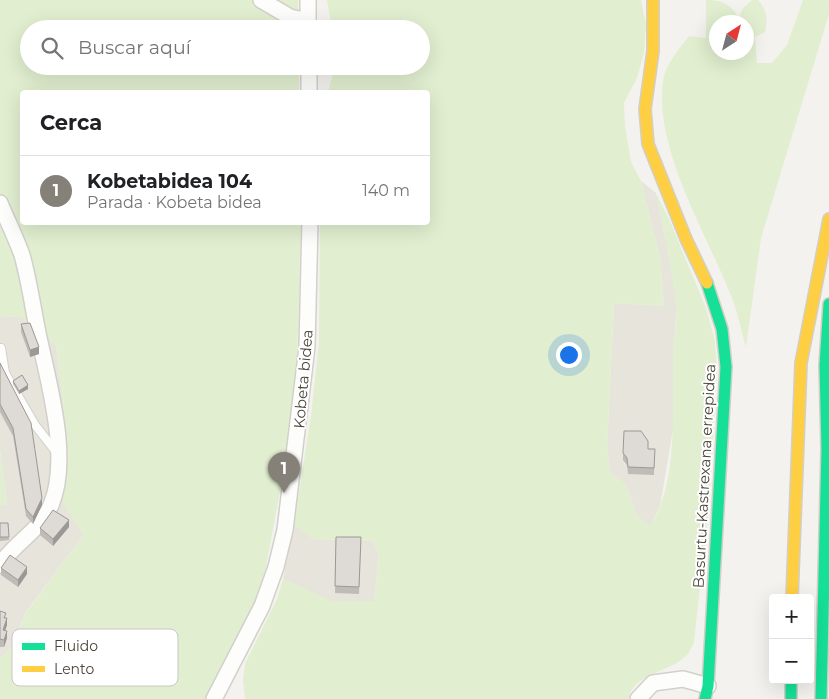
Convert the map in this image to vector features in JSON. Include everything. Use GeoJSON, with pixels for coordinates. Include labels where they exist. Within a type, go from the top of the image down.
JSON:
{"type":"FeatureCollection","features":[{"type":"Feature","properties":{"kind":"main road"},"geometry":{"type":"LineString","coordinates":[[647,0],[654,29]]}},
{"type":"Feature","properties":{"kind":"main road"},"geometry":{"type":"LineString","coordinates":[[653,0],[654,29]]}},
{"type":"Feature","properties":{"kind":"main road","name":"Basurtu-Kastrexana errepidea"},"geometry":{"type":"LineString","coordinates":[[654,29],[645,109],[648,144],[686,239],[711,292],[722,330],[726,367],[706,692]]}},
{"type":"Feature","properties":{"kind":"main road"},"geometry":{"type":"LineString","coordinates":[[792,594],[801,364],[829,219]]}},
{"type":"Feature","properties":{"kind":"main road"},"geometry":{"type":"LineString","coordinates":[[821,699],[820,671],[828,444],[826,365],[829,304]]}},
{"type":"Feature","properties":{"kind":"main road"},"geometry":{"type":"LineString","coordinates":[[791,684],[791,699]]}},
{"type":"Feature","properties":{"kind":"street"},"geometry":{"type":"LineString","coordinates":[[261,0],[298,20]]}},
{"type":"Feature","properties":{"kind":"street"},"geometry":{"type":"LineString","coordinates":[[308,0],[308,20]]}},
{"type":"Feature","properties":{"kind":"street"},"geometry":{"type":"LineString","coordinates":[[309,75],[309,90]]}},
{"type":"Feature","properties":{"kind":"street"},"geometry":{"type":"LineString","coordinates":[[0,203],[22,255],[52,390],[57,453],[57,480],[51,504],[41,522],[8,553],[0,564]]}},
{"type":"Feature","properties":{"kind":"street","name":"Kobeta bidea"},"geometry":{"type":"LineString","coordinates":[[218,697],[262,606],[276,567],[285,530],[307,346],[310,225]]}},
{"type":"Feature","properties":{"kind":"street"},"geometry":{"type":"LineString","coordinates":[[638,699],[653,683],[683,680],[706,692]]}},
{"type":"Feature","properties":{"kind":"lane"},"geometry":{"type":"LineString","coordinates":[[1,348],[5,373],[34,425],[57,453]]}},
{"type":"Feature","properties":{"kind":"shaded area"},"geometry":{"type":"Polygon","coordinates":[[[641,181],[656,193],[670,261],[677,308],[673,354],[674,424],[660,506],[650,527],[636,514],[626,485],[610,473],[607,446],[614,303],[664,306],[660,257],[641,181]]]}},
{"type":"Feature","properties":{"kind":"shaded area"},"geometry":{"type":"Polygon","coordinates":[[[0,316],[21,317],[56,345],[67,439],[63,503],[84,534],[26,612],[18,629],[12,629],[12,643],[9,650],[0,658],[0,505],[7,504],[0,450],[0,316]]]}},
{"type":"Feature","properties":{"kind":"shaded area"},"geometry":{"type":"Polygon","coordinates":[[[294,524],[313,539],[373,541],[379,553],[374,601],[332,602],[283,579],[294,524]]]}},
{"type":"Feature","properties":{"kind":"green space"},"geometry":{"type":"Polygon","coordinates":[[[0,0],[298,0],[298,20],[20,20],[20,75],[299,75],[299,90],[20,90],[20,225],[301,225],[297,365],[291,431],[266,567],[255,603],[205,699],[0,699],[0,658],[9,650],[12,643],[12,686],[178,686],[178,629],[19,629],[26,613],[84,534],[63,504],[67,439],[56,345],[21,317],[0,316],[0,0]]]}},
{"type":"Feature","properties":{"kind":"green space"},"geometry":{"type":"Polygon","coordinates":[[[327,0],[641,0],[646,25],[644,53],[637,78],[624,103],[625,126],[631,162],[641,181],[660,257],[664,306],[614,303],[607,446],[610,473],[626,485],[636,514],[650,526],[659,509],[666,489],[670,467],[673,420],[673,349],[676,318],[670,263],[656,193],[669,219],[706,308],[715,341],[717,370],[710,495],[694,642],[690,651],[679,662],[638,683],[628,699],[245,699],[243,680],[245,664],[277,599],[283,579],[332,601],[374,601],[379,553],[373,541],[312,539],[294,524],[311,416],[319,341],[320,225],[430,225],[430,90],[329,90],[333,75],[430,75],[430,20],[330,20],[327,0]]]}},
{"type":"Feature","properties":{"kind":"green space"},"geometry":{"type":"Polygon","coordinates":[[[706,0],[717,1],[725,4],[737,15],[709,15],[709,60],[754,60],[754,15],[740,15],[743,8],[752,0],[758,0],[765,11],[766,23],[765,32],[755,37],[757,63],[772,63],[787,45],[803,0],[829,0],[829,14],[761,238],[746,347],[730,293],[684,189],[666,134],[662,107],[664,75],[673,57],[689,36],[706,38],[706,0]]]}},
{"type":"Feature","properties":{"kind":"green space"},"geometry":{"type":"Polygon","coordinates":[[[0,450],[7,504],[0,505],[0,450]]]}},
{"type":"Feature","properties":{"kind":"building"},"geometry":{"type":"Polygon","coordinates":[[[30,323],[39,347],[30,350],[21,324],[30,323]]]}},
{"type":"Feature","properties":{"kind":"building"},"geometry":{"type":"Polygon","coordinates":[[[0,363],[31,423],[42,498],[33,517],[26,509],[13,428],[0,404],[0,363]]]}},
{"type":"Feature","properties":{"kind":"building"},"geometry":{"type":"Polygon","coordinates":[[[22,375],[28,385],[19,391],[13,381],[22,375]]]}},
{"type":"Feature","properties":{"kind":"building"},"geometry":{"type":"Polygon","coordinates":[[[624,431],[641,431],[648,441],[648,449],[655,449],[654,468],[628,467],[627,458],[623,453],[624,431]]]}},
{"type":"Feature","properties":{"kind":"building"},"geometry":{"type":"Polygon","coordinates":[[[53,510],[69,520],[53,539],[40,528],[53,510]]]}},
{"type":"Feature","properties":{"kind":"building"},"geometry":{"type":"Polygon","coordinates":[[[0,523],[8,523],[9,537],[0,537],[0,523]]]}},
{"type":"Feature","properties":{"kind":"building"},"geometry":{"type":"Polygon","coordinates":[[[336,537],[361,537],[359,587],[335,586],[336,537]]]}},
{"type":"Feature","properties":{"kind":"building"},"geometry":{"type":"Polygon","coordinates":[[[10,555],[27,567],[18,580],[1,568],[10,555]]]}},
{"type":"Feature","properties":{"kind":"building"},"geometry":{"type":"Polygon","coordinates":[[[0,611],[6,613],[4,618],[7,618],[3,630],[7,631],[4,640],[0,639],[0,611]]]}},
{"type":"Feature","properties":{"kind":"traffic: fast"},"geometry":{"type":"LineString","coordinates":[[705,699],[708,686],[726,367],[722,329],[707,283]]}},
{"type":"Feature","properties":{"kind":"traffic: fast"},"geometry":{"type":"LineString","coordinates":[[821,699],[827,449],[825,365],[829,304]]}},
{"type":"Feature","properties":{"kind":"traffic: fast"},"geometry":{"type":"LineString","coordinates":[[791,684],[791,699]]}},
{"type":"Feature","properties":{"kind":"traffic: slow"},"geometry":{"type":"LineString","coordinates":[[653,0],[653,51],[645,109],[648,144],[686,239],[707,283]]}},
{"type":"Feature","properties":{"kind":"traffic: slow"},"geometry":{"type":"LineString","coordinates":[[792,594],[801,363],[829,219]]}},
{"type":"Feature","properties":{"kind":"place","name":"Kobetabidea 104"},"geometry":{"type":"Point","coordinates":[284,493]}}]}
